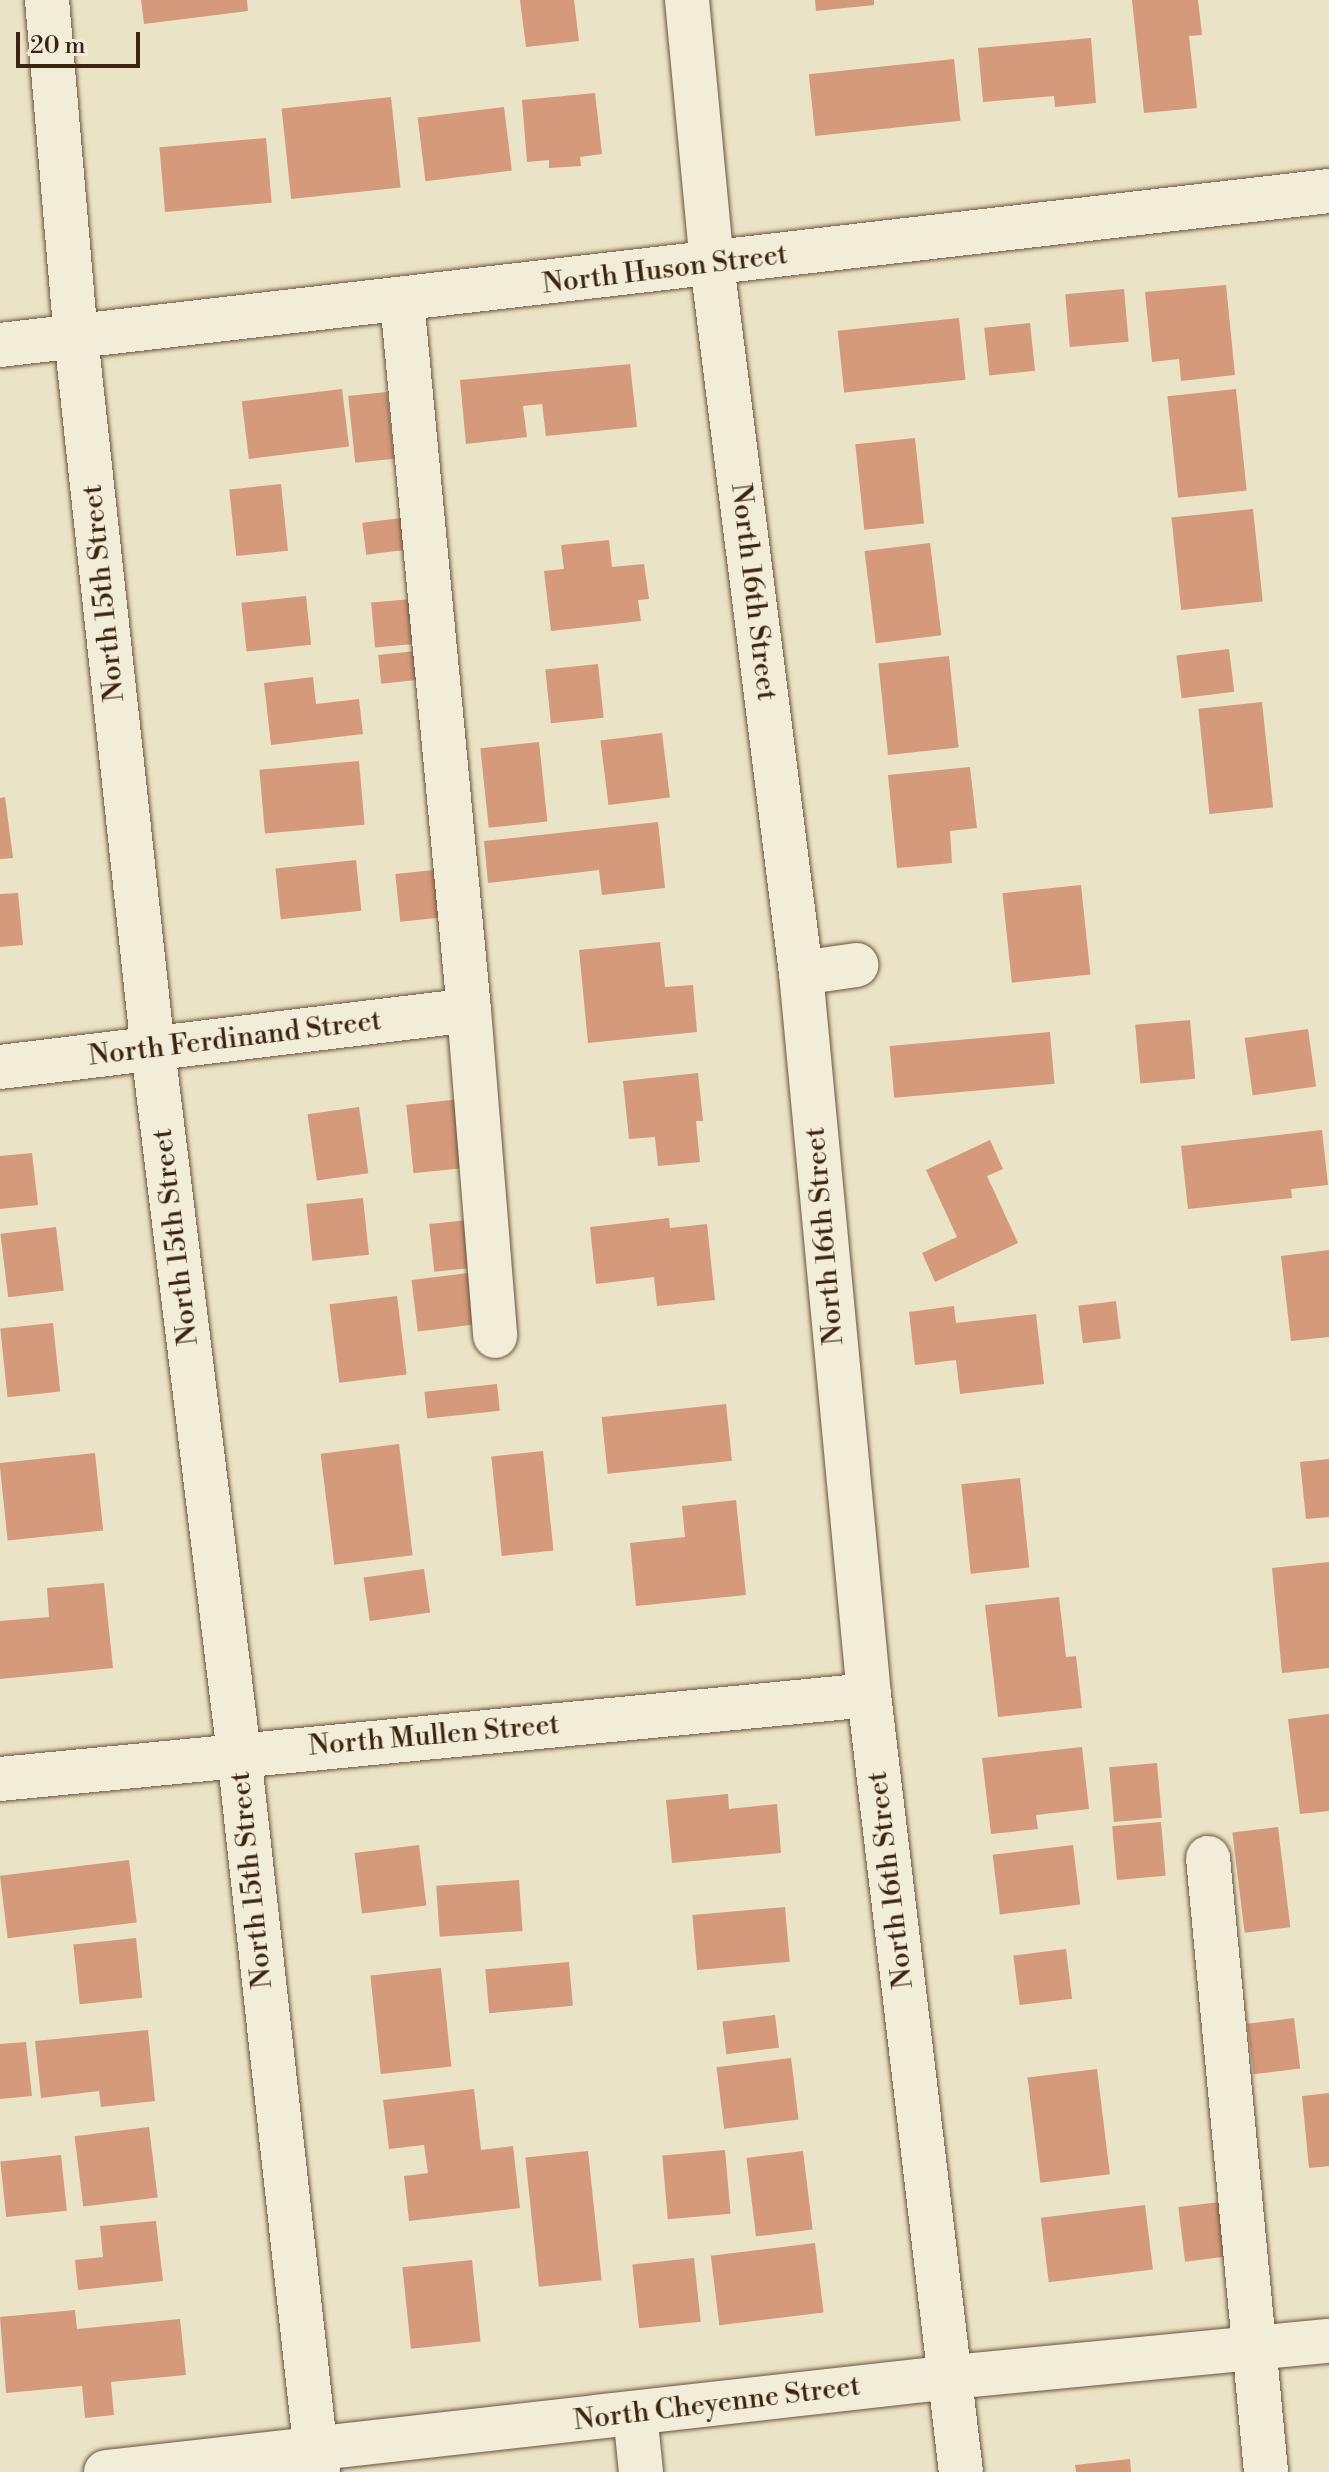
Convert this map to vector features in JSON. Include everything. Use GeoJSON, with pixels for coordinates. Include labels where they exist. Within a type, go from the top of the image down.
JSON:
{"type":"FeatureCollection","features":[{"type":"Feature","properties":{"kind":"street","name":"North 15th Street"},"geometry":{"type":"LineString","coordinates":[[47,0],[76,337],[153,1050],[239,1754],[317,2461]]}},
{"type":"Feature","properties":{"kind":"street","name":"North 16th Street"},"geometry":{"type":"LineString","coordinates":[[687,0],[712,264],[801,973],[869,1695],[961,2472]]}},
{"type":"Feature","properties":{"kind":"street","name":"North Huson Street"},"geometry":{"type":"LineString","coordinates":[[0,345],[1329,191]]}},
{"type":"Feature","properties":{"kind":"street"},"geometry":{"type":"LineString","coordinates":[[402,300],[469,1010],[495,1336]]}},
{"type":"Feature","properties":{"kind":"street"},"geometry":{"type":"LineString","coordinates":[[801,973],[856,965]]}},
{"type":"Feature","properties":{"kind":"street","name":"North Ferdinand Street"},"geometry":{"type":"LineString","coordinates":[[0,1067],[469,1010]]}},
{"type":"Feature","properties":{"kind":"street","name":"North Mullen Street"},"geometry":{"type":"LineString","coordinates":[[0,1779],[869,1695]]}},
{"type":"Feature","properties":{"kind":"street"},"geometry":{"type":"LineString","coordinates":[[1208,1858],[1266,2472]]}},
{"type":"Feature","properties":{"kind":"street","name":"North Cheyenne Street"},"geometry":{"type":"LineString","coordinates":[[106,2472],[317,2461],[635,2413],[952,2377],[1329,2341]]}},
{"type":"Feature","properties":{"kind":"street"},"geometry":{"type":"LineString","coordinates":[[635,2413],[641,2472]]}},
{"type":"Feature","properties":{"kind":"building"},"geometry":{"type":"Polygon","coordinates":[[[141,0],[247,0],[248,11],[144,24],[141,0]]]}},
{"type":"Feature","properties":{"kind":"building"},"geometry":{"type":"Polygon","coordinates":[[[520,0],[574,0],[579,41],[526,47],[520,0]]]}},
{"type":"Feature","properties":{"kind":"building"},"geometry":{"type":"Polygon","coordinates":[[[815,0],[874,0],[874,5],[816,11],[815,0]]]}},
{"type":"Feature","properties":{"kind":"building"},"geometry":{"type":"Polygon","coordinates":[[[1132,0],[1198,0],[1202,35],[1189,36],[1197,108],[1144,113],[1132,0]]]}},
{"type":"Feature","properties":{"kind":"building"},"geometry":{"type":"Polygon","coordinates":[[[1091,38],[1096,103],[1055,107],[1054,96],[983,102],[978,48],[1091,38]]]}},
{"type":"Feature","properties":{"kind":"building"},"geometry":{"type":"Polygon","coordinates":[[[954,59],[960,121],[815,136],[809,74],[954,59]]]}},
{"type":"Feature","properties":{"kind":"building"},"geometry":{"type":"Polygon","coordinates":[[[595,93],[602,154],[580,157],[581,166],[549,168],[549,160],[527,162],[522,100],[595,93]]]}},
{"type":"Feature","properties":{"kind":"building"},"geometry":{"type":"Polygon","coordinates":[[[391,97],[401,188],[291,199],[282,108],[391,97]]]}},
{"type":"Feature","properties":{"kind":"building"},"geometry":{"type":"Polygon","coordinates":[[[504,107],[512,171],[425,181],[418,118],[504,107]]]}},
{"type":"Feature","properties":{"kind":"building"},"geometry":{"type":"Polygon","coordinates":[[[266,138],[272,203],[165,212],[159,147],[266,138]]]}},
{"type":"Feature","properties":{"kind":"building"},"geometry":{"type":"Polygon","coordinates":[[[1226,285],[1235,375],[1181,381],[1179,359],[1152,362],[1145,292],[1226,285]]]}},
{"type":"Feature","properties":{"kind":"building"},"geometry":{"type":"Polygon","coordinates":[[[1124,289],[1129,342],[1070,347],[1065,294],[1124,289]]]}},
{"type":"Feature","properties":{"kind":"building"},"geometry":{"type":"Polygon","coordinates":[[[959,318],[965,380],[844,392],[838,331],[959,318]]]}},
{"type":"Feature","properties":{"kind":"building"},"geometry":{"type":"Polygon","coordinates":[[[1030,323],[1035,371],[989,376],[984,328],[1030,323]]]}},
{"type":"Feature","properties":{"kind":"building"},"geometry":{"type":"Polygon","coordinates":[[[630,364],[637,427],[546,436],[542,404],[523,406],[527,437],[466,444],[460,380],[630,364]]]}},
{"type":"Feature","properties":{"kind":"building"},"geometry":{"type":"Polygon","coordinates":[[[342,389],[349,447],[249,459],[242,401],[342,389]]]}},
{"type":"Feature","properties":{"kind":"building"},"geometry":{"type":"Polygon","coordinates":[[[1236,389],[1247,490],[1178,498],[1167,396],[1236,389]]]}},
{"type":"Feature","properties":{"kind":"building"},"geometry":{"type":"Polygon","coordinates":[[[387,392],[394,459],[355,463],[348,396],[387,392]]]}},
{"type":"Feature","properties":{"kind":"building"},"geometry":{"type":"Polygon","coordinates":[[[915,438],[924,524],[864,530],[855,444],[915,438]]]}},
{"type":"Feature","properties":{"kind":"building"},"geometry":{"type":"Polygon","coordinates":[[[281,484],[288,551],[236,556],[229,489],[281,484]]]}},
{"type":"Feature","properties":{"kind":"building"},"geometry":{"type":"Polygon","coordinates":[[[1253,509],[1263,601],[1181,610],[1171,518],[1253,509]]]}},
{"type":"Feature","properties":{"kind":"building"},"geometry":{"type":"Polygon","coordinates":[[[402,518],[406,550],[366,555],[362,523],[402,518]]]}},
{"type":"Feature","properties":{"kind":"building"},"geometry":{"type":"Polygon","coordinates":[[[609,540],[612,567],[644,564],[649,599],[638,600],[641,621],[551,631],[544,571],[564,569],[561,545],[609,540]]]}},
{"type":"Feature","properties":{"kind":"building"},"geometry":{"type":"Polygon","coordinates":[[[930,543],[941,635],[876,643],[864,551],[930,543]]]}},
{"type":"Feature","properties":{"kind":"building"},"geometry":{"type":"Polygon","coordinates":[[[306,596],[311,645],[246,652],[241,603],[306,596]]]}},
{"type":"Feature","properties":{"kind":"building"},"geometry":{"type":"Polygon","coordinates":[[[412,599],[416,644],[375,647],[371,603],[412,599]]]}},
{"type":"Feature","properties":{"kind":"building"},"geometry":{"type":"Polygon","coordinates":[[[1229,649],[1234,692],[1182,698],[1176,655],[1229,649]]]}},
{"type":"Feature","properties":{"kind":"building"},"geometry":{"type":"Polygon","coordinates":[[[416,651],[419,680],[381,684],[378,655],[416,651]]]}},
{"type":"Feature","properties":{"kind":"building"},"geometry":{"type":"Polygon","coordinates":[[[949,656],[959,747],[888,755],[878,663],[949,656]]]}},
{"type":"Feature","properties":{"kind":"building"},"geometry":{"type":"Polygon","coordinates":[[[598,664],[604,718],[551,723],[545,670],[598,664]]]}},
{"type":"Feature","properties":{"kind":"building"},"geometry":{"type":"Polygon","coordinates":[[[313,677],[316,704],[359,699],[363,734],[271,745],[264,683],[313,677]]]}},
{"type":"Feature","properties":{"kind":"building"},"geometry":{"type":"Polygon","coordinates":[[[1262,702],[1273,807],[1209,814],[1198,709],[1262,702]]]}},
{"type":"Feature","properties":{"kind":"building"},"geometry":{"type":"Polygon","coordinates":[[[662,733],[670,798],[608,805],[600,741],[662,733]]]}},
{"type":"Feature","properties":{"kind":"building"},"geometry":{"type":"Polygon","coordinates":[[[539,742],[547,822],[489,828],[480,748],[539,742]]]}},
{"type":"Feature","properties":{"kind":"building"},"geometry":{"type":"Polygon","coordinates":[[[359,761],[365,825],[265,833],[259,770],[359,761]]]}},
{"type":"Feature","properties":{"kind":"building"},"geometry":{"type":"Polygon","coordinates":[[[970,767],[977,828],[950,831],[952,863],[897,868],[888,775],[970,767]]]}},
{"type":"Feature","properties":{"kind":"building"},"geometry":{"type":"Polygon","coordinates":[[[5,797],[13,858],[0,859],[0,798],[5,797]]]}},
{"type":"Feature","properties":{"kind":"building"},"geometry":{"type":"Polygon","coordinates":[[[658,822],[665,888],[602,895],[599,870],[488,883],[484,841],[658,822]]]}},
{"type":"Feature","properties":{"kind":"building"},"geometry":{"type":"Polygon","coordinates":[[[356,860],[361,911],[281,919],[275,868],[356,860]]]}},
{"type":"Feature","properties":{"kind":"building"},"geometry":{"type":"Polygon","coordinates":[[[443,869],[448,917],[400,922],[395,874],[443,869]]]}},
{"type":"Feature","properties":{"kind":"building"},"geometry":{"type":"Polygon","coordinates":[[[1081,885],[1090,975],[1012,983],[1002,893],[1081,885]]]}},
{"type":"Feature","properties":{"kind":"building"},"geometry":{"type":"Polygon","coordinates":[[[18,893],[23,945],[0,947],[0,894],[18,893]]]}},
{"type":"Feature","properties":{"kind":"building"},"geometry":{"type":"Polygon","coordinates":[[[660,942],[665,987],[693,985],[697,1032],[588,1043],[579,950],[660,942]]]}},
{"type":"Feature","properties":{"kind":"building"},"geometry":{"type":"Polygon","coordinates":[[[1190,1020],[1195,1079],[1140,1084],[1135,1025],[1190,1020]]]}},
{"type":"Feature","properties":{"kind":"building"},"geometry":{"type":"Polygon","coordinates":[[[1308,1029],[1316,1086],[1253,1095],[1245,1038],[1308,1029]]]}},
{"type":"Feature","properties":{"kind":"building"},"geometry":{"type":"Polygon","coordinates":[[[1050,1032],[1055,1084],[894,1098],[890,1046],[1050,1032]]]}},
{"type":"Feature","properties":{"kind":"building"},"geometry":{"type":"Polygon","coordinates":[[[698,1073],[703,1121],[696,1121],[700,1162],[658,1166],[655,1137],[629,1139],[623,1081],[698,1073]]]}},
{"type":"Feature","properties":{"kind":"building"},"geometry":{"type":"Polygon","coordinates":[[[461,1099],[468,1168],[414,1173],[406,1105],[461,1099]]]}},
{"type":"Feature","properties":{"kind":"building"},"geometry":{"type":"Polygon","coordinates":[[[359,1107],[368,1173],[317,1181],[308,1114],[359,1107]]]}},
{"type":"Feature","properties":{"kind":"building"},"geometry":{"type":"Polygon","coordinates":[[[1322,1130],[1328,1185],[1291,1189],[1292,1198],[1188,1209],[1181,1146],[1322,1130]]]}},
{"type":"Feature","properties":{"kind":"building"},"geometry":{"type":"Polygon","coordinates":[[[990,1140],[1003,1169],[987,1176],[1018,1243],[935,1282],[922,1253],[957,1237],[926,1170],[990,1140]]]}},
{"type":"Feature","properties":{"kind":"building"},"geometry":{"type":"Polygon","coordinates":[[[32,1153],[38,1205],[0,1209],[0,1156],[32,1153]]]}},
{"type":"Feature","properties":{"kind":"building"},"geometry":{"type":"Polygon","coordinates":[[[363,1198],[369,1255],[312,1261],[306,1204],[363,1198]]]}},
{"type":"Feature","properties":{"kind":"building"},"geometry":{"type":"Polygon","coordinates":[[[669,1218],[670,1228],[707,1224],[715,1300],[657,1306],[654,1277],[596,1284],[590,1227],[669,1218]]]}},
{"type":"Feature","properties":{"kind":"building"},"geometry":{"type":"Polygon","coordinates":[[[468,1220],[473,1268],[434,1272],[429,1224],[468,1220]]]}},
{"type":"Feature","properties":{"kind":"building"},"geometry":{"type":"Polygon","coordinates":[[[56,1227],[64,1291],[8,1297],[0,1234],[56,1227]]]}},
{"type":"Feature","properties":{"kind":"building"},"geometry":{"type":"Polygon","coordinates":[[[1329,1250],[1329,1337],[1291,1341],[1281,1256],[1329,1250]]]}},
{"type":"Feature","properties":{"kind":"building"},"geometry":{"type":"Polygon","coordinates":[[[476,1272],[482,1324],[418,1332],[411,1280],[476,1272]]]}},
{"type":"Feature","properties":{"kind":"building"},"geometry":{"type":"Polygon","coordinates":[[[397,1296],[407,1374],[339,1383],[330,1304],[397,1296]]]}},
{"type":"Feature","properties":{"kind":"building"},"geometry":{"type":"Polygon","coordinates":[[[1116,1301],[1121,1339],[1083,1343],[1078,1306],[1116,1301]]]}},
{"type":"Feature","properties":{"kind":"building"},"geometry":{"type":"Polygon","coordinates":[[[954,1306],[956,1323],[1036,1314],[1044,1384],[960,1394],[956,1360],[915,1365],[909,1312],[954,1306]]]}},
{"type":"Feature","properties":{"kind":"building"},"geometry":{"type":"Polygon","coordinates":[[[53,1323],[60,1392],[8,1397],[0,1329],[53,1323]]]}},
{"type":"Feature","properties":{"kind":"building"},"geometry":{"type":"Polygon","coordinates":[[[497,1384],[500,1411],[427,1418],[424,1392],[497,1384]]]}},
{"type":"Feature","properties":{"kind":"building"},"geometry":{"type":"Polygon","coordinates":[[[726,1404],[732,1461],[608,1474],[602,1417],[726,1404]]]}},
{"type":"Feature","properties":{"kind":"building"},"geometry":{"type":"Polygon","coordinates":[[[399,1444],[413,1555],[334,1565],[321,1454],[399,1444]]]}},
{"type":"Feature","properties":{"kind":"building"},"geometry":{"type":"Polygon","coordinates":[[[543,1451],[553,1550],[502,1556],[491,1456],[543,1451]]]}},
{"type":"Feature","properties":{"kind":"building"},"geometry":{"type":"Polygon","coordinates":[[[95,1453],[103,1531],[8,1541],[0,1463],[95,1453]]]}},
{"type":"Feature","properties":{"kind":"building"},"geometry":{"type":"Polygon","coordinates":[[[1329,1459],[1329,1517],[1306,1519],[1300,1462],[1329,1459]]]}},
{"type":"Feature","properties":{"kind":"building"},"geometry":{"type":"Polygon","coordinates":[[[1020,1478],[1029,1568],[971,1574],[961,1484],[1020,1478]]]}},
{"type":"Feature","properties":{"kind":"building"},"geometry":{"type":"Polygon","coordinates":[[[736,1500],[746,1595],[636,1606],[630,1543],[685,1537],[682,1506],[736,1500]]]}},
{"type":"Feature","properties":{"kind":"building"},"geometry":{"type":"Polygon","coordinates":[[[1329,1562],[1329,1668],[1282,1673],[1272,1568],[1329,1562]]]}},
{"type":"Feature","properties":{"kind":"building"},"geometry":{"type":"Polygon","coordinates":[[[424,1569],[430,1613],[370,1621],[364,1577],[424,1569]]]}},
{"type":"Feature","properties":{"kind":"building"},"geometry":{"type":"Polygon","coordinates":[[[104,1583],[113,1668],[0,1679],[0,1621],[49,1617],[47,1588],[104,1583]]]}},
{"type":"Feature","properties":{"kind":"building"},"geometry":{"type":"Polygon","coordinates":[[[1059,1597],[1066,1657],[1076,1656],[1082,1708],[998,1717],[985,1605],[1059,1597]]]}},
{"type":"Feature","properties":{"kind":"building"},"geometry":{"type":"Polygon","coordinates":[[[1329,1714],[1329,1811],[1300,1814],[1288,1719],[1329,1714]]]}},
{"type":"Feature","properties":{"kind":"building"},"geometry":{"type":"Polygon","coordinates":[[[1082,1747],[1089,1809],[1036,1815],[1038,1829],[991,1834],[982,1758],[1082,1747]]]}},
{"type":"Feature","properties":{"kind":"building"},"geometry":{"type":"Polygon","coordinates":[[[1157,1763],[1162,1818],[1114,1822],[1109,1767],[1157,1763]]]}},
{"type":"Feature","properties":{"kind":"building"},"geometry":{"type":"Polygon","coordinates":[[[728,1794],[729,1809],[777,1804],[781,1853],[672,1863],[666,1800],[728,1794]]]}},
{"type":"Feature","properties":{"kind":"building"},"geometry":{"type":"Polygon","coordinates":[[[1161,1822],[1166,1876],[1117,1880],[1112,1826],[1161,1822]]]}},
{"type":"Feature","properties":{"kind":"building"},"geometry":{"type":"Polygon","coordinates":[[[1278,1827],[1290,1927],[1245,1933],[1232,1833],[1278,1827]]]}},
{"type":"Feature","properties":{"kind":"building"},"geometry":{"type":"Polygon","coordinates":[[[419,1845],[426,1906],[362,1913],[354,1853],[419,1845]]]}},
{"type":"Feature","properties":{"kind":"building"},"geometry":{"type":"Polygon","coordinates":[[[1073,1845],[1080,1905],[1000,1914],[993,1855],[1073,1845]]]}},
{"type":"Feature","properties":{"kind":"building"},"geometry":{"type":"Polygon","coordinates":[[[129,1860],[137,1923],[8,1938],[0,1876],[129,1860]]]}},
{"type":"Feature","properties":{"kind":"building"},"geometry":{"type":"Polygon","coordinates":[[[519,1880],[523,1931],[440,1937],[436,1886],[519,1880]]]}},
{"type":"Feature","properties":{"kind":"building"},"geometry":{"type":"Polygon","coordinates":[[[785,1907],[790,1962],[697,1970],[692,1915],[785,1907]]]}},
{"type":"Feature","properties":{"kind":"building"},"geometry":{"type":"Polygon","coordinates":[[[136,1938],[142,1998],[80,2004],[73,1945],[136,1938]]]}},
{"type":"Feature","properties":{"kind":"building"},"geometry":{"type":"Polygon","coordinates":[[[1066,1949],[1072,1999],[1019,2005],[1013,1955],[1066,1949]]]}},
{"type":"Feature","properties":{"kind":"building"},"geometry":{"type":"Polygon","coordinates":[[[569,1962],[573,2006],[489,2013],[485,1969],[569,1962]]]}},
{"type":"Feature","properties":{"kind":"building"},"geometry":{"type":"Polygon","coordinates":[[[441,1968],[451,2066],[381,2074],[370,1975],[441,1968]]]}},
{"type":"Feature","properties":{"kind":"building"},"geometry":{"type":"Polygon","coordinates":[[[775,2015],[779,2048],[726,2054],[722,2021],[775,2015]]]}},
{"type":"Feature","properties":{"kind":"building"},"geometry":{"type":"Polygon","coordinates":[[[1294,2018],[1300,2069],[1254,2074],[1247,2024],[1294,2018]]]}},
{"type":"Feature","properties":{"kind":"building"},"geometry":{"type":"Polygon","coordinates":[[[148,2030],[155,2101],[101,2107],[99,2091],[41,2098],[35,2041],[148,2030]]]}},
{"type":"Feature","properties":{"kind":"building"},"geometry":{"type":"Polygon","coordinates":[[[26,2042],[32,2096],[0,2099],[0,2044],[26,2042]]]}},
{"type":"Feature","properties":{"kind":"building"},"geometry":{"type":"Polygon","coordinates":[[[791,2058],[799,2120],[724,2129],[717,2067],[791,2058]]]}},
{"type":"Feature","properties":{"kind":"building"},"geometry":{"type":"Polygon","coordinates":[[[1097,2069],[1110,2174],[1040,2183],[1028,2078],[1097,2069]]]}},
{"type":"Feature","properties":{"kind":"building"},"geometry":{"type":"Polygon","coordinates":[[[474,2089],[481,2150],[513,2146],[520,2208],[409,2221],[404,2176],[428,2173],[424,2145],[389,2149],[383,2100],[474,2089]]]}},
{"type":"Feature","properties":{"kind":"building"},"geometry":{"type":"Polygon","coordinates":[[[1329,2093],[1329,2166],[1309,2168],[1302,2096],[1329,2093]]]}},
{"type":"Feature","properties":{"kind":"building"},"geometry":{"type":"Polygon","coordinates":[[[149,2127],[158,2197],[83,2207],[75,2136],[149,2127]]]}},
{"type":"Feature","properties":{"kind":"building"},"geometry":{"type":"Polygon","coordinates":[[[725,2150],[731,2214],[668,2219],[662,2155],[725,2150]]]}},
{"type":"Feature","properties":{"kind":"building"},"geometry":{"type":"Polygon","coordinates":[[[588,2151],[602,2280],[539,2287],[525,2158],[588,2151]]]}},
{"type":"Feature","properties":{"kind":"building"},"geometry":{"type":"Polygon","coordinates":[[[803,2151],[813,2229],[756,2236],[746,2158],[803,2151]]]}},
{"type":"Feature","properties":{"kind":"building"},"geometry":{"type":"Polygon","coordinates":[[[61,2155],[67,2211],[6,2217],[0,2161],[61,2155]]]}},
{"type":"Feature","properties":{"kind":"building"},"geometry":{"type":"Polygon","coordinates":[[[1220,2202],[1227,2257],[1185,2262],[1178,2207],[1220,2202]]]}},
{"type":"Feature","properties":{"kind":"building"},"geometry":{"type":"Polygon","coordinates":[[[1145,2205],[1153,2270],[1049,2282],[1041,2218],[1145,2205]]]}},
{"type":"Feature","properties":{"kind":"building"},"geometry":{"type":"Polygon","coordinates":[[[156,2221],[163,2281],[78,2290],[75,2260],[103,2257],[100,2226],[156,2221]]]}},
{"type":"Feature","properties":{"kind":"building"},"geometry":{"type":"Polygon","coordinates":[[[815,2243],[824,2312],[719,2325],[711,2256],[815,2243]]]}},
{"type":"Feature","properties":{"kind":"building"},"geometry":{"type":"Polygon","coordinates":[[[694,2258],[701,2322],[639,2328],[632,2264],[694,2258]]]}},
{"type":"Feature","properties":{"kind":"building"},"geometry":{"type":"Polygon","coordinates":[[[472,2260],[481,2342],[411,2349],[402,2267],[472,2260]]]}},
{"type":"Feature","properties":{"kind":"building"},"geometry":{"type":"Polygon","coordinates":[[[75,2310],[77,2329],[180,2319],[186,2375],[111,2382],[114,2415],[85,2418],[82,2386],[6,2393],[0,2317],[75,2310]]]}},
{"type":"Feature","properties":{"kind":"building"},"geometry":{"type":"Polygon","coordinates":[[[1130,2459],[1131,2472],[1076,2472],[1075,2465],[1130,2459]]]}}]}
